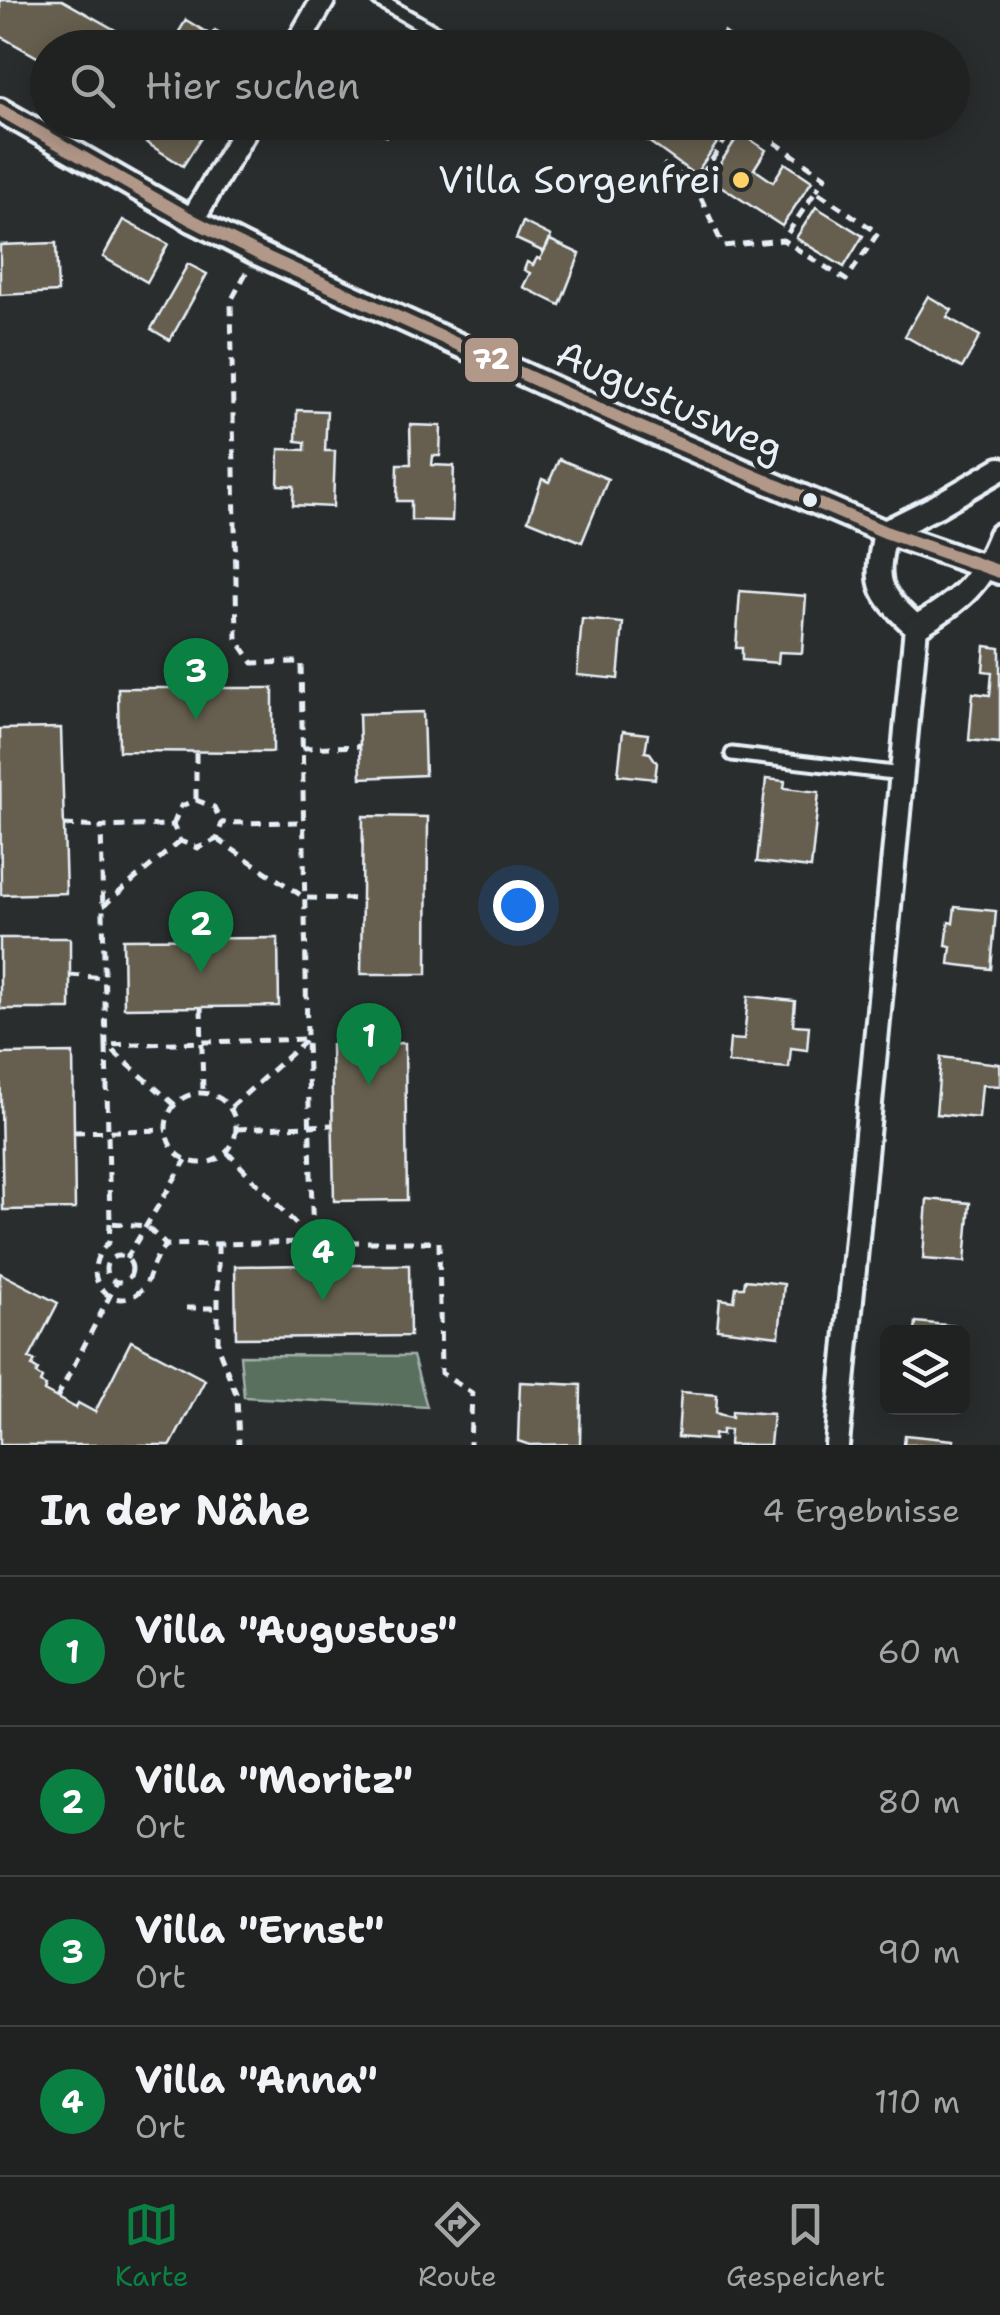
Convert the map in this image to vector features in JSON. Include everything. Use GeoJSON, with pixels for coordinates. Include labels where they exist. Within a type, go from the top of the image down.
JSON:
{"type":"FeatureCollection","features":[{"type":"Feature","properties":{"kind":"street"},"geometry":{"type":"LineString","coordinates":[[306,30],[323,0]]}},
{"type":"Feature","properties":{"kind":"street","name":"Augustusweg"},"geometry":{"type":"LineString","coordinates":[[0,110],[30,127]]}},
{"type":"Feature","properties":{"kind":"street","name":"Augustusweg"},"geometry":{"type":"LineString","coordinates":[[52,140],[257,253],[628,422],[885,532],[994,570]]}},
{"type":"Feature","properties":{"kind":"street"},"geometry":{"type":"LineString","coordinates":[[192,220],[239,140]]}},
{"type":"Feature","properties":{"kind":"street"},"geometry":{"type":"LineString","coordinates":[[916,627],[891,604],[877,574],[885,532],[1000,470]]}},
{"type":"Feature","properties":{"kind":"street"},"geometry":{"type":"LineString","coordinates":[[916,627],[953,605],[994,570],[1000,535]]}},
{"type":"Feature","properties":{"kind":"street"},"geometry":{"type":"LineString","coordinates":[[838,1445],[916,627]]}},
{"type":"Feature","properties":{"kind":"lane"},"geometry":{"type":"LineString","coordinates":[[378,0],[430,30]]}},
{"type":"Feature","properties":{"kind":"lane"},"geometry":{"type":"LineString","coordinates":[[732,754],[902,774]]}},
{"type":"Feature","properties":{"kind":"path"},"geometry":{"type":"LineString","coordinates":[[696,185],[725,140]]}},
{"type":"Feature","properties":{"kind":"path"},"geometry":{"type":"LineString","coordinates":[[772,140],[825,176],[783,240]]}},
{"type":"Feature","properties":{"kind":"path"},"geometry":{"type":"LineString","coordinates":[[663,164],[696,185],[723,246],[783,240],[846,280],[878,233],[816,191]]}},
{"type":"Feature","properties":{"kind":"path"},"geometry":{"type":"LineString","coordinates":[[257,253],[231,302],[237,640],[254,664],[301,662],[311,1265]]}},
{"type":"Feature","properties":{"kind":"path"},"geometry":{"type":"LineString","coordinates":[[302,748],[360,746]]}},
{"type":"Feature","properties":{"kind":"path"},"geometry":{"type":"LineString","coordinates":[[196,753],[196,800]]}},
{"type":"Feature","properties":{"kind":"path"},"geometry":{"type":"LineString","coordinates":[[196,800],[214,807],[222,823],[217,839],[198,848],[180,841],[173,825],[181,806],[196,800]]}},
{"type":"Feature","properties":{"kind":"path"},"geometry":{"type":"LineString","coordinates":[[222,823],[304,822]]}},
{"type":"Feature","properties":{"kind":"path"},"geometry":{"type":"LineString","coordinates":[[64,825],[173,825]]}},
{"type":"Feature","properties":{"kind":"path"},"geometry":{"type":"LineString","coordinates":[[101,827],[110,1223],[109,1242],[98,1252],[94,1263],[100,1288],[121,1299],[142,1291],[150,1276],[152,1259],[166,1245],[439,1242],[440,1372],[472,1393],[470,1445]]}},
{"type":"Feature","properties":{"kind":"path"},"geometry":{"type":"LineString","coordinates":[[217,839],[305,898],[360,898]]}},
{"type":"Feature","properties":{"kind":"path"},"geometry":{"type":"LineString","coordinates":[[103,906],[180,841]]}},
{"type":"Feature","properties":{"kind":"path"},"geometry":{"type":"LineString","coordinates":[[70,974],[104,978]]}},
{"type":"Feature","properties":{"kind":"path"},"geometry":{"type":"LineString","coordinates":[[201,1007],[203,1092]]}},
{"type":"Feature","properties":{"kind":"path"},"geometry":{"type":"LineString","coordinates":[[106,1045],[308,1039]]}},
{"type":"Feature","properties":{"kind":"path"},"geometry":{"type":"LineString","coordinates":[[230,1108],[308,1039]]}},
{"type":"Feature","properties":{"kind":"path"},"geometry":{"type":"LineString","coordinates":[[106,1045],[174,1105]]}},
{"type":"Feature","properties":{"kind":"path"},"geometry":{"type":"LineString","coordinates":[[203,1092],[217,1096],[230,1108],[236,1130],[227,1152],[205,1163],[186,1160],[169,1143],[166,1130],[174,1105],[184,1097],[203,1092]]}},
{"type":"Feature","properties":{"kind":"path"},"geometry":{"type":"LineString","coordinates":[[236,1130],[332,1125]]}},
{"type":"Feature","properties":{"kind":"path"},"geometry":{"type":"LineString","coordinates":[[74,1132],[166,1130]]}},
{"type":"Feature","properties":{"kind":"path"},"geometry":{"type":"LineString","coordinates":[[227,1152],[313,1242]]}},
{"type":"Feature","properties":{"kind":"path"},"geometry":{"type":"LineString","coordinates":[[126,1258],[186,1160]]}},
{"type":"Feature","properties":{"kind":"path"},"geometry":{"type":"LineString","coordinates":[[110,1223],[146,1226],[166,1245]]}},
{"type":"Feature","properties":{"kind":"path"},"geometry":{"type":"LineString","coordinates":[[218,1244],[218,1348],[237,1396],[239,1445]]}},
{"type":"Feature","properties":{"kind":"path"},"geometry":{"type":"LineString","coordinates":[[117,1282],[108,1275],[108,1264],[114,1258],[126,1258]]}},
{"type":"Feature","properties":{"kind":"path"},"geometry":{"type":"LineString","coordinates":[[57,1398],[117,1282],[131,1274],[132,1266],[126,1258]]}},
{"type":"Feature","properties":{"kind":"path"},"geometry":{"type":"LineString","coordinates":[[186,1308],[218,1308]]}},
{"type":"Feature","properties":{"kind":"green space"},"geometry":{"type":"Polygon","coordinates":[[[240,1355],[413,1356],[427,1407],[244,1397],[240,1355]]]}},
{"type":"Feature","properties":{"kind":"building"},"geometry":{"type":"Polygon","coordinates":[[[0,0],[62,0],[115,30],[30,30],[30,53],[0,36],[0,0]]]}},
{"type":"Feature","properties":{"kind":"building"},"geometry":{"type":"Polygon","coordinates":[[[186,20],[203,30],[180,30],[186,20]]]}},
{"type":"Feature","properties":{"kind":"building"},"geometry":{"type":"Polygon","coordinates":[[[142,140],[200,140],[183,166],[142,140]]]}},
{"type":"Feature","properties":{"kind":"building"},"geometry":{"type":"Polygon","coordinates":[[[713,140],[717,143],[695,175],[648,141],[713,140]]]}},
{"type":"Feature","properties":{"kind":"building","name":"Villa Sorgenfrei"},"geometry":{"type":"Polygon","coordinates":[[[735,140],[751,140],[766,150],[754,169],[773,182],[785,163],[812,181],[782,226],[710,179],[735,140]]]}},
{"type":"Feature","properties":{"kind":"building"},"geometry":{"type":"Polygon","coordinates":[[[816,207],[863,236],[844,267],[796,238],[816,207]]]}},
{"type":"Feature","properties":{"kind":"building"},"geometry":{"type":"Polygon","coordinates":[[[123,220],[168,244],[147,282],[103,257],[123,220]]]}},
{"type":"Feature","properties":{"kind":"building"},"geometry":{"type":"Polygon","coordinates":[[[523,222],[551,236],[544,252],[516,239],[523,222]]]}},
{"type":"Feature","properties":{"kind":"building"},"geometry":{"type":"Polygon","coordinates":[[[550,240],[580,254],[560,305],[523,287],[530,273],[524,270],[527,262],[533,265],[540,259],[550,240]]]}},
{"type":"Feature","properties":{"kind":"building"},"geometry":{"type":"Polygon","coordinates":[[[56,243],[58,292],[0,295],[0,245],[56,243]]]}},
{"type":"Feature","properties":{"kind":"building"},"geometry":{"type":"Polygon","coordinates":[[[188,264],[207,274],[170,340],[151,329],[188,264]]]}},
{"type":"Feature","properties":{"kind":"building"},"geometry":{"type":"Polygon","coordinates":[[[928,296],[952,310],[947,317],[980,336],[962,368],[905,336],[928,296]]]}},
{"type":"Feature","properties":{"kind":"building"},"geometry":{"type":"Polygon","coordinates":[[[297,410],[327,411],[325,451],[335,451],[333,507],[293,505],[294,486],[278,485],[279,449],[305,450],[305,442],[296,441],[297,410]]]}},
{"type":"Feature","properties":{"kind":"building"},"geometry":{"type":"Polygon","coordinates":[[[410,425],[441,426],[440,456],[433,456],[432,465],[454,466],[452,521],[411,520],[411,501],[397,501],[398,464],[411,464],[410,425]]]}},
{"type":"Feature","properties":{"kind":"building"},"geometry":{"type":"Polygon","coordinates":[[[559,459],[608,479],[582,542],[528,520],[542,479],[549,482],[559,459]]]}},
{"type":"Feature","properties":{"kind":"building"},"geometry":{"type":"Polygon","coordinates":[[[740,591],[806,596],[802,653],[779,652],[778,663],[742,660],[742,648],[736,648],[740,591]]]}},
{"type":"Feature","properties":{"kind":"building"},"geometry":{"type":"Polygon","coordinates":[[[582,619],[623,623],[618,679],[577,675],[582,619]]]}},
{"type":"Feature","properties":{"kind":"building"},"geometry":{"type":"Polygon","coordinates":[[[985,646],[1000,648],[1000,743],[969,740],[973,693],[990,695],[992,672],[983,671],[985,646]]]}},
{"type":"Feature","properties":{"kind":"building"},"geometry":{"type":"Polygon","coordinates":[[[118,688],[273,688],[273,752],[119,751],[118,688]]]}},
{"type":"Feature","properties":{"kind":"building"},"geometry":{"type":"Polygon","coordinates":[[[423,712],[425,775],[361,778],[359,714],[423,712]]]}},
{"type":"Feature","properties":{"kind":"building"},"geometry":{"type":"Polygon","coordinates":[[[61,728],[66,893],[1,895],[0,729],[61,728]]]}},
{"type":"Feature","properties":{"kind":"building"},"geometry":{"type":"Polygon","coordinates":[[[623,731],[648,734],[645,752],[657,763],[655,779],[618,775],[623,731]]]}},
{"type":"Feature","properties":{"kind":"building"},"geometry":{"type":"Polygon","coordinates":[[[766,779],[785,781],[784,788],[819,792],[811,868],[757,862],[766,779]]]}},
{"type":"Feature","properties":{"kind":"building"},"geometry":{"type":"Polygon","coordinates":[[[363,816],[428,817],[427,974],[361,974],[363,816]]]}},
{"type":"Feature","properties":{"kind":"building"},"geometry":{"type":"Polygon","coordinates":[[[955,907],[996,911],[991,969],[949,964],[951,947],[946,946],[955,907]]]}},
{"type":"Feature","properties":{"kind":"building"},"geometry":{"type":"Polygon","coordinates":[[[0,938],[70,938],[70,1009],[0,1009],[0,938]]]}},
{"type":"Feature","properties":{"kind":"building"},"geometry":{"type":"Polygon","coordinates":[[[278,938],[279,1006],[124,1008],[123,939],[278,938]]]}},
{"type":"Feature","properties":{"kind":"building"},"geometry":{"type":"Polygon","coordinates":[[[748,996],[795,1001],[793,1025],[809,1026],[807,1050],[791,1048],[789,1068],[728,1063],[730,1039],[744,1040],[748,996]]]}},
{"type":"Feature","properties":{"kind":"building"},"geometry":{"type":"Polygon","coordinates":[[[405,1043],[407,1200],[334,1201],[331,1045],[405,1043]]]}},
{"type":"Feature","properties":{"kind":"building"},"geometry":{"type":"Polygon","coordinates":[[[73,1053],[75,1209],[3,1210],[0,1054],[73,1053]]]}},
{"type":"Feature","properties":{"kind":"building"},"geometry":{"type":"Polygon","coordinates":[[[941,1057],[1000,1064],[1000,1086],[982,1085],[979,1118],[936,1114],[941,1057]]]}},
{"type":"Feature","properties":{"kind":"building"},"geometry":{"type":"Polygon","coordinates":[[[927,1199],[970,1203],[965,1262],[923,1259],[927,1199]]]}},
{"type":"Feature","properties":{"kind":"building"},"geometry":{"type":"Polygon","coordinates":[[[409,1265],[410,1336],[236,1338],[235,1266],[409,1265]]]}},
{"type":"Feature","properties":{"kind":"building"},"geometry":{"type":"Polygon","coordinates":[[[0,1273],[58,1303],[29,1359],[35,1361],[32,1366],[42,1378],[40,1383],[46,1386],[44,1391],[76,1408],[78,1403],[95,1412],[131,1341],[205,1380],[171,1445],[0,1445],[0,1273]]]}},
{"type":"Feature","properties":{"kind":"building"},"geometry":{"type":"Polygon","coordinates":[[[745,1280],[784,1284],[779,1336],[717,1329],[720,1299],[734,1301],[736,1287],[744,1287],[745,1280]]]}},
{"type":"Feature","properties":{"kind":"building"},"geometry":{"type":"Polygon","coordinates":[[[520,1382],[581,1385],[580,1444],[530,1445],[518,1441],[520,1382]]]}},
{"type":"Feature","properties":{"kind":"building"},"geometry":{"type":"Polygon","coordinates":[[[681,1392],[717,1395],[716,1413],[722,1415],[732,1417],[732,1411],[773,1414],[770,1445],[729,1445],[730,1430],[714,1434],[714,1440],[678,1437],[681,1392]]]}},
{"type":"Feature","properties":{"kind":"building"},"geometry":{"type":"Polygon","coordinates":[[[905,1435],[954,1440],[953,1445],[904,1445],[905,1435]]]}},
{"type":"Feature","properties":{"kind":"transit line","name":"72"},"geometry":{"type":"LineString","coordinates":[[0,110],[30,127]]}},
{"type":"Feature","properties":{"kind":"transit line","name":"72"},"geometry":{"type":"LineString","coordinates":[[52,140],[257,253],[628,422],[885,532],[1000,572]]}},
{"type":"Feature","properties":{"kind":"place","name":"Villa Sorgenfrei"},"geometry":{"type":"Point","coordinates":[741,180]}},
{"type":"Feature","properties":{"kind":"place","name":"Villa \"Ernst\""},"geometry":{"type":"Point","coordinates":[196,720]}},
{"type":"Feature","properties":{"kind":"place","name":"Villa \"Moritz\""},"geometry":{"type":"Point","coordinates":[201,973]}},
{"type":"Feature","properties":{"kind":"place","name":"Villa \"Augustus\""},"geometry":{"type":"Point","coordinates":[369,1085]}},
{"type":"Feature","properties":{"kind":"place","name":"Villa \"Anna\""},"geometry":{"type":"Point","coordinates":[323,1301]}}]}
